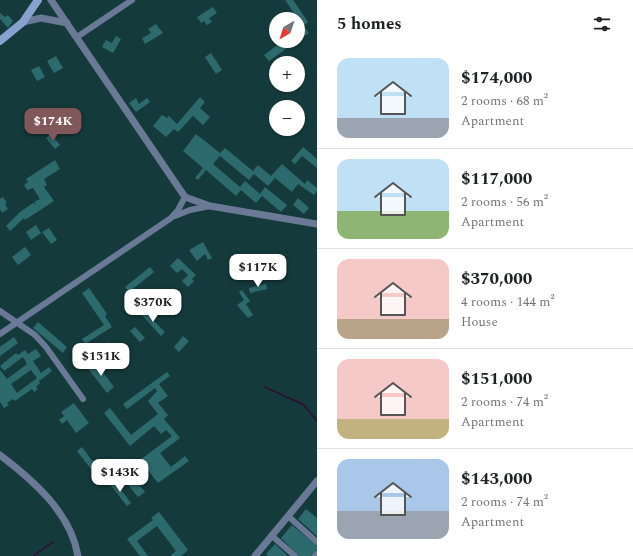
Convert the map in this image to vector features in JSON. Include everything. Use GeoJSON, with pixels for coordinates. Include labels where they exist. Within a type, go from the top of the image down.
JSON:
{"type":"FeatureCollection","features":[{"type":"Feature","properties":{"kind":"main road"},"geometry":{"type":"LineString","coordinates":[[0,41],[23,22],[38,0]]}},
{"type":"Feature","properties":{"kind":"street"},"geometry":{"type":"LineString","coordinates":[[51,0],[185,197],[210,206],[317,224]]}},
{"type":"Feature","properties":{"kind":"street"},"geometry":{"type":"LineString","coordinates":[[77,37],[132,0]]}},
{"type":"Feature","properties":{"kind":"street"},"geometry":{"type":"LineString","coordinates":[[23,22],[41,18],[67,23]]}},
{"type":"Feature","properties":{"kind":"street"},"geometry":{"type":"LineString","coordinates":[[171,218],[178,210],[185,197]]}},
{"type":"Feature","properties":{"kind":"street"},"geometry":{"type":"LineString","coordinates":[[0,334],[171,218],[190,210],[210,206]]}},
{"type":"Feature","properties":{"kind":"street"},"geometry":{"type":"LineString","coordinates":[[0,311],[35,335],[46,347],[83,399]]}},
{"type":"Feature","properties":{"kind":"street"},"geometry":{"type":"LineString","coordinates":[[0,455],[12,464],[55,506],[72,531],[78,556]]}},
{"type":"Feature","properties":{"kind":"street"},"geometry":{"type":"LineString","coordinates":[[255,556],[317,481]]}},
{"type":"Feature","properties":{"kind":"street"},"geometry":{"type":"LineString","coordinates":[[288,516],[317,542]]}},
{"type":"Feature","properties":{"kind":"street"},"geometry":{"type":"LineString","coordinates":[[272,536],[295,556]]}},
{"type":"Feature","properties":{"kind":"building"},"geometry":{"type":"Polygon","coordinates":[[[285,0],[293,0],[301,12],[293,12],[285,0]]]}},
{"type":"Feature","properties":{"kind":"building"},"geometry":{"type":"Polygon","coordinates":[[[213,7],[217,13],[209,18],[212,22],[207,25],[204,21],[201,23],[197,17],[213,7]]]}},
{"type":"Feature","properties":{"kind":"building"},"geometry":{"type":"Polygon","coordinates":[[[0,13],[5,17],[8,15],[13,21],[8,28],[0,19],[0,13]]]}},
{"type":"Feature","properties":{"kind":"building"},"geometry":{"type":"Polygon","coordinates":[[[305,18],[308,22],[305,24],[305,18]]]}},
{"type":"Feature","properties":{"kind":"building"},"geometry":{"type":"Polygon","coordinates":[[[156,24],[163,33],[145,44],[142,38],[151,33],[148,29],[156,24]]]}},
{"type":"Feature","properties":{"kind":"building"},"geometry":{"type":"Polygon","coordinates":[[[305,27],[309,33],[305,36],[305,27]]]}},
{"type":"Feature","properties":{"kind":"building"},"geometry":{"type":"Polygon","coordinates":[[[116,36],[121,39],[113,53],[102,47],[106,40],[112,43],[116,36]]]}},
{"type":"Feature","properties":{"kind":"building"},"geometry":{"type":"Polygon","coordinates":[[[274,48],[287,48],[276,56],[269,56],[269,61],[264,55],[274,48]]]}},
{"type":"Feature","properties":{"kind":"building"},"geometry":{"type":"Polygon","coordinates":[[[211,53],[222,70],[216,74],[205,57],[211,53]]]}},
{"type":"Feature","properties":{"kind":"building"},"geometry":{"type":"Polygon","coordinates":[[[56,56],[63,68],[54,73],[47,61],[56,56]]]}},
{"type":"Feature","properties":{"kind":"building"},"geometry":{"type":"Polygon","coordinates":[[[39,66],[45,77],[37,81],[31,70],[39,66]]]}},
{"type":"Feature","properties":{"kind":"building"},"geometry":{"type":"Polygon","coordinates":[[[200,97],[205,102],[200,108],[210,117],[203,125],[193,116],[178,132],[174,129],[166,137],[153,126],[162,115],[167,118],[169,116],[177,124],[200,97]]]}},
{"type":"Feature","properties":{"kind":"building"},"geometry":{"type":"Polygon","coordinates":[[[136,98],[139,104],[147,98],[150,102],[136,112],[129,103],[136,98]]]}},
{"type":"Feature","properties":{"kind":"building"},"geometry":{"type":"Polygon","coordinates":[[[51,134],[60,145],[55,149],[46,138],[51,134]]]}},
{"type":"Feature","properties":{"kind":"building"},"geometry":{"type":"Polygon","coordinates":[[[196,134],[220,153],[225,148],[253,171],[258,165],[271,176],[282,164],[305,184],[307,180],[317,188],[317,191],[314,195],[298,184],[292,192],[275,178],[268,186],[254,174],[249,180],[220,156],[213,164],[240,187],[245,181],[260,194],[265,187],[287,205],[281,212],[262,196],[256,203],[241,190],[236,196],[206,170],[198,180],[195,178],[203,168],[183,151],[196,134]]]}},
{"type":"Feature","properties":{"kind":"building"},"geometry":{"type":"Polygon","coordinates":[[[303,147],[317,159],[317,168],[302,156],[295,164],[291,161],[303,147]]]}},
{"type":"Feature","properties":{"kind":"building"},"geometry":{"type":"Polygon","coordinates":[[[55,160],[60,169],[44,179],[47,185],[44,187],[54,201],[25,220],[24,218],[10,231],[6,226],[20,212],[33,203],[36,205],[34,202],[40,199],[33,188],[27,190],[24,185],[28,182],[26,179],[55,160]]]}},
{"type":"Feature","properties":{"kind":"building"},"geometry":{"type":"Polygon","coordinates":[[[3,197],[7,203],[5,204],[8,209],[2,213],[0,209],[0,199],[3,197]]]}},
{"type":"Feature","properties":{"kind":"building"},"geometry":{"type":"Polygon","coordinates":[[[298,198],[309,208],[304,214],[293,205],[298,198]]]}},
{"type":"Feature","properties":{"kind":"building"},"geometry":{"type":"Polygon","coordinates":[[[36,225],[41,233],[31,240],[26,232],[36,225]]]}},
{"type":"Feature","properties":{"kind":"building"},"geometry":{"type":"Polygon","coordinates":[[[49,228],[57,240],[51,244],[42,232],[49,228]]]}},
{"type":"Feature","properties":{"kind":"building"},"geometry":{"type":"Polygon","coordinates":[[[203,242],[212,258],[208,260],[205,254],[197,261],[189,250],[203,242]]]}},
{"type":"Feature","properties":{"kind":"building"},"geometry":{"type":"Polygon","coordinates":[[[25,247],[31,255],[18,265],[12,257],[25,247]]]}},
{"type":"Feature","properties":{"kind":"building"},"geometry":{"type":"Polygon","coordinates":[[[178,258],[196,275],[192,279],[194,281],[188,287],[182,281],[188,275],[182,269],[177,273],[170,266],[178,258]]]}},
{"type":"Feature","properties":{"kind":"building"},"geometry":{"type":"Polygon","coordinates":[[[150,267],[154,272],[129,292],[125,287],[150,267]]]}},
{"type":"Feature","properties":{"kind":"building"},"geometry":{"type":"Polygon","coordinates":[[[266,284],[267,289],[250,293],[249,288],[266,284]]]}},
{"type":"Feature","properties":{"kind":"building"},"geometry":{"type":"Polygon","coordinates":[[[89,288],[107,314],[105,316],[112,327],[85,344],[82,339],[104,325],[82,293],[89,288]]]}},
{"type":"Feature","properties":{"kind":"building"},"geometry":{"type":"Polygon","coordinates":[[[242,290],[250,301],[246,304],[253,315],[248,318],[237,305],[244,300],[239,292],[242,290]]]}},
{"type":"Feature","properties":{"kind":"building"},"geometry":{"type":"Polygon","coordinates":[[[143,310],[165,332],[161,336],[140,313],[143,310]]]}},
{"type":"Feature","properties":{"kind":"building"},"geometry":{"type":"Polygon","coordinates":[[[38,322],[67,347],[63,353],[33,328],[38,322]]]}},
{"type":"Feature","properties":{"kind":"building"},"geometry":{"type":"Polygon","coordinates":[[[135,327],[145,338],[140,342],[130,331],[135,327]]]}},
{"type":"Feature","properties":{"kind":"building"},"geometry":{"type":"Polygon","coordinates":[[[183,336],[189,341],[179,352],[174,347],[183,336]]]}},
{"type":"Feature","properties":{"kind":"building"},"geometry":{"type":"Polygon","coordinates":[[[14,337],[18,343],[0,356],[0,347],[14,337]]]}},
{"type":"Feature","properties":{"kind":"building"},"geometry":{"type":"Polygon","coordinates":[[[108,342],[113,347],[95,360],[91,355],[108,342]]]}},
{"type":"Feature","properties":{"kind":"building"},"geometry":{"type":"Polygon","coordinates":[[[36,349],[41,356],[33,361],[41,373],[49,367],[52,371],[39,381],[40,383],[36,387],[38,389],[34,392],[32,389],[15,401],[13,399],[7,403],[9,405],[4,408],[0,402],[0,370],[7,379],[27,364],[23,357],[4,371],[0,366],[16,353],[18,355],[25,350],[28,354],[36,349]],[[31,370],[11,384],[17,393],[37,378],[31,370]]]}},
{"type":"Feature","properties":{"kind":"building"},"geometry":{"type":"Polygon","coordinates":[[[95,362],[114,387],[107,393],[87,367],[95,362]]]}},
{"type":"Feature","properties":{"kind":"building"},"geometry":{"type":"Polygon","coordinates":[[[167,372],[170,376],[159,384],[168,396],[158,403],[168,415],[164,419],[180,438],[160,453],[171,467],[185,456],[189,461],[158,483],[140,460],[172,436],[166,430],[161,434],[154,426],[130,446],[104,413],[110,408],[131,435],[158,414],[148,401],[157,391],[155,388],[127,409],[123,404],[167,372]]]}},
{"type":"Feature","properties":{"kind":"building"},"geometry":{"type":"Polygon","coordinates":[[[74,403],[89,423],[76,433],[67,420],[62,424],[59,420],[64,416],[61,412],[74,403]]]}},
{"type":"Feature","properties":{"kind":"building"},"geometry":{"type":"Polygon","coordinates":[[[82,447],[101,474],[97,477],[77,451],[82,447]]]}},
{"type":"Feature","properties":{"kind":"building"},"geometry":{"type":"Polygon","coordinates":[[[127,470],[145,492],[138,497],[120,475],[127,470]]]}},
{"type":"Feature","properties":{"kind":"building"},"geometry":{"type":"Polygon","coordinates":[[[113,479],[131,503],[127,506],[109,483],[113,479]]]}},
{"type":"Feature","properties":{"kind":"building"},"geometry":{"type":"Polygon","coordinates":[[[306,509],[317,518],[317,536],[298,519],[306,509]]]}},
{"type":"Feature","properties":{"kind":"building"},"geometry":{"type":"Polygon","coordinates":[[[159,512],[188,550],[181,556],[170,556],[176,551],[157,526],[137,541],[148,556],[140,556],[127,539],[153,520],[151,518],[159,512]]]}},
{"type":"Feature","properties":{"kind":"building"},"geometry":{"type":"Polygon","coordinates":[[[292,525],[317,546],[317,550],[311,556],[299,556],[281,538],[292,525]]]}},
{"type":"Feature","properties":{"kind":"building"},"geometry":{"type":"Polygon","coordinates":[[[275,544],[288,556],[268,556],[266,554],[275,544]]]}},
{"type":"Feature","properties":{"kind":"waterway"},"geometry":{"type":"LineString","coordinates":[[265,387],[304,405],[317,421]]}},
{"type":"Feature","properties":{"kind":"waterway"},"geometry":{"type":"LineString","coordinates":[[33,556],[53,542]]}}]}
